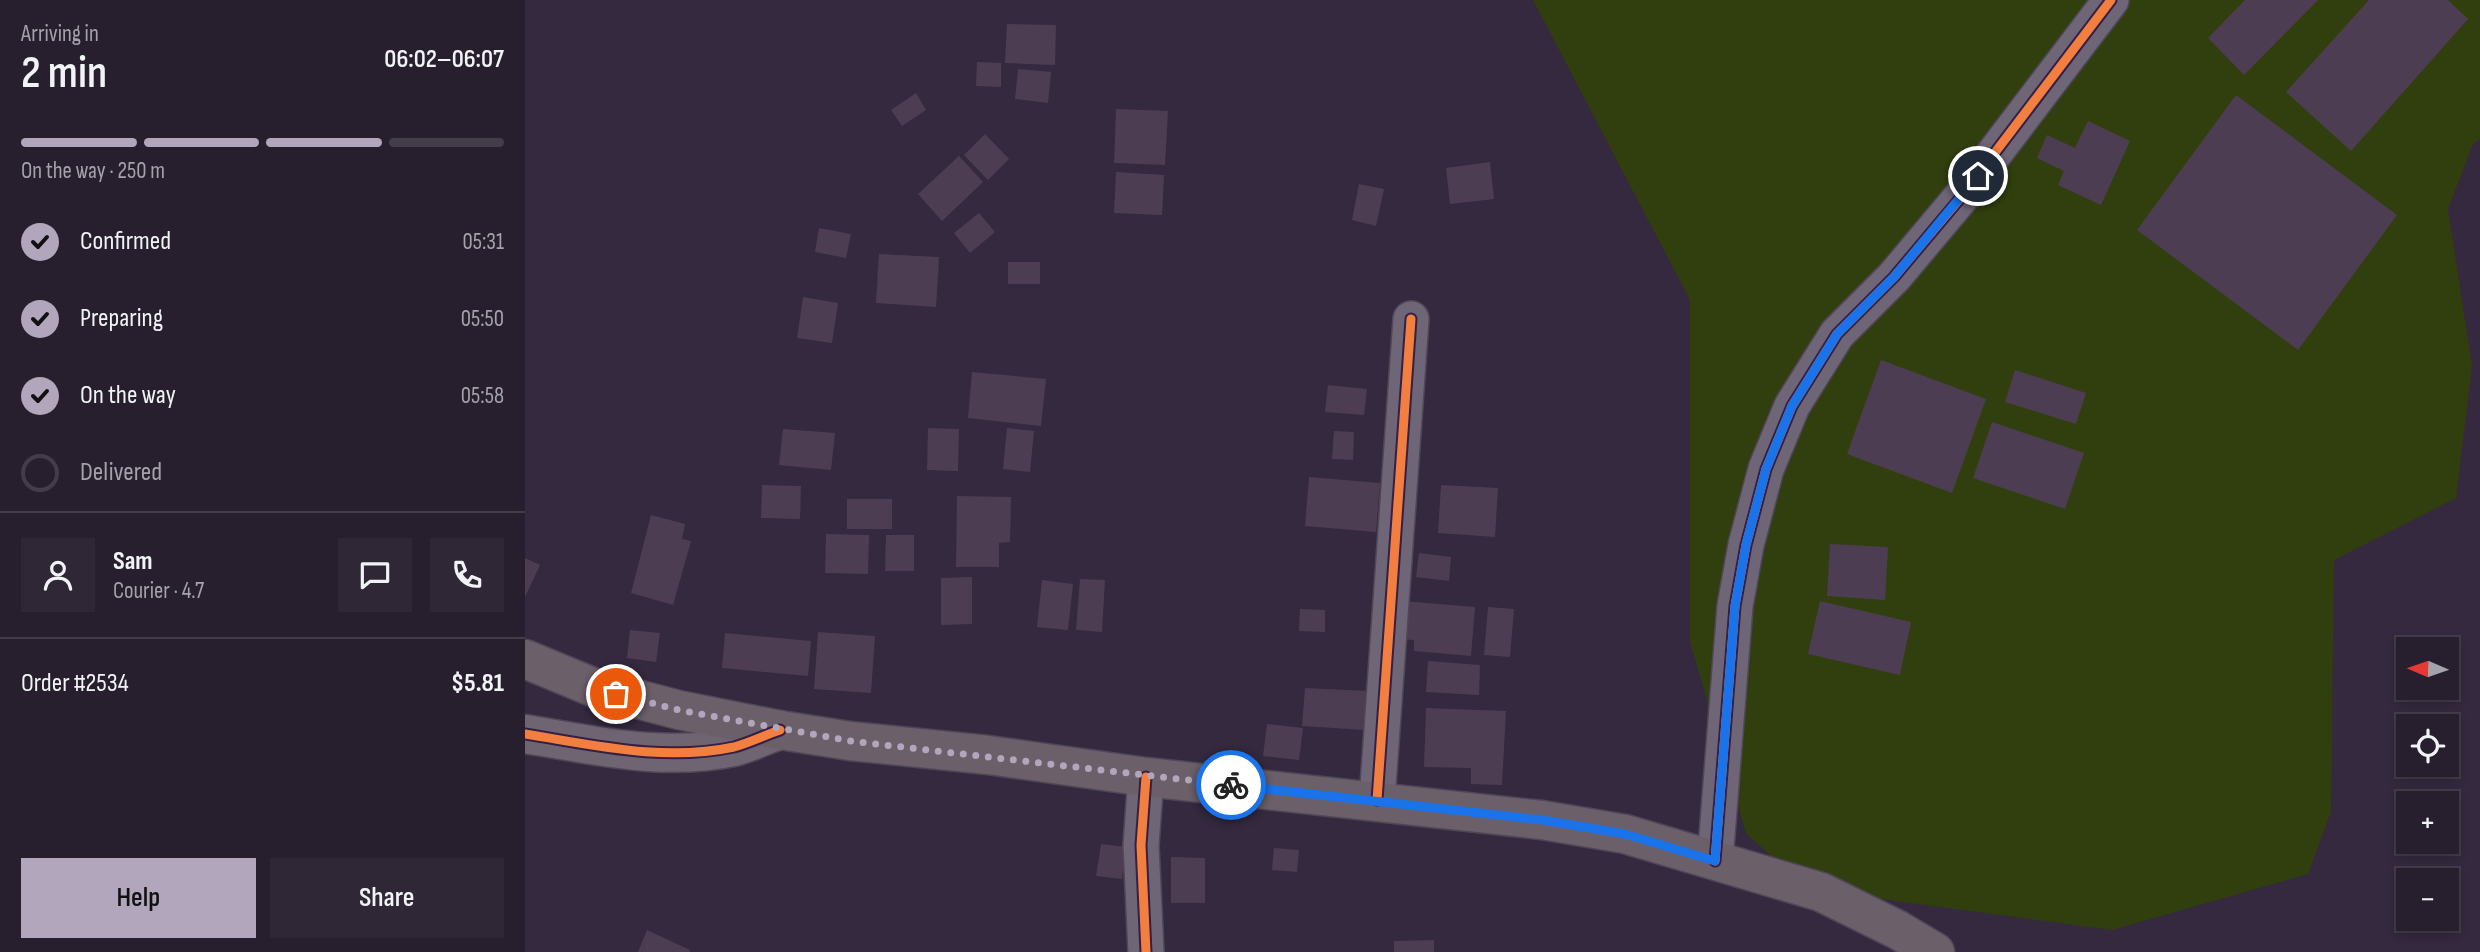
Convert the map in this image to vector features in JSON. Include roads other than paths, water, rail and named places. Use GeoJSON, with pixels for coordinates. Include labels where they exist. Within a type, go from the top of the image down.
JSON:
{"type":"FeatureCollection","features":[{"type":"Feature","properties":{"kind":"main road"},"geometry":{"type":"LineString","coordinates":[[525,659],[595,688],[679,710],[779,730],[1146,777],[1542,820],[1625,834],[1821,892],[1898,930],[1935,952]]}},
{"type":"Feature","properties":{"kind":"street"},"geometry":{"type":"LineString","coordinates":[[1715,861],[1735,606],[1746,545],[1766,469],[1792,406],[1837,334],[1894,277],[1962,196],[2111,0]]}},
{"type":"Feature","properties":{"kind":"street"},"geometry":{"type":"LineString","coordinates":[[1377,800],[1411,319]]}},
{"type":"Feature","properties":{"kind":"street"},"geometry":{"type":"LineString","coordinates":[[525,734],[641,753],[735,747],[779,730]]}},
{"type":"Feature","properties":{"kind":"street"},"geometry":{"type":"LineString","coordinates":[[1146,777],[1141,845],[1146,952]]}}]}
